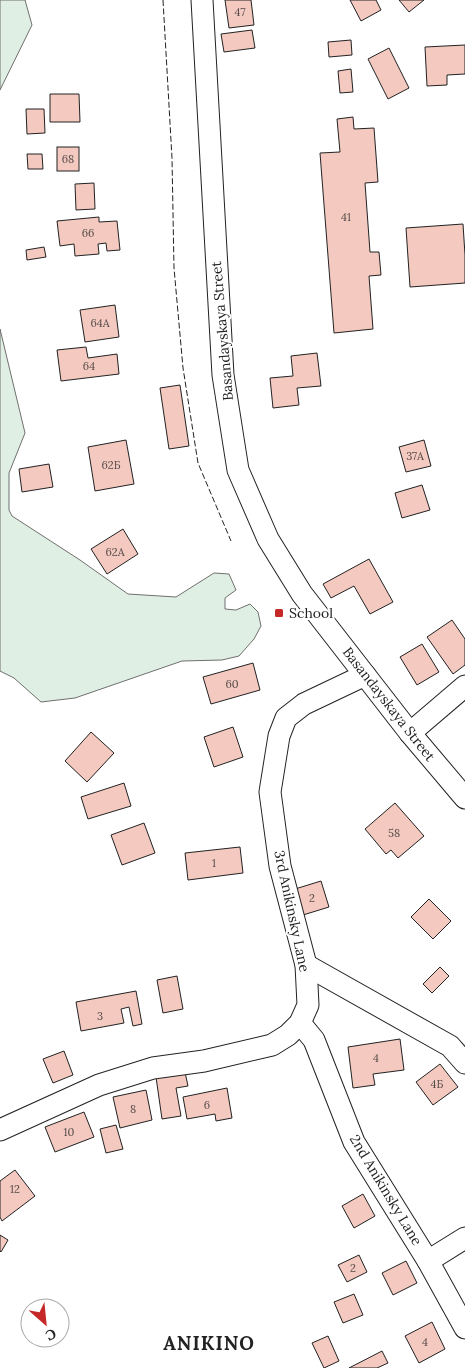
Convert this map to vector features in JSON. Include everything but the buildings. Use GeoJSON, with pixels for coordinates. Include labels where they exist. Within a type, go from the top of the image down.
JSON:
{"type":"FeatureCollection","features":[{"type":"Feature","properties":{"kind":"street","name":"Basandayskaya Street"},"geometry":{"type":"LineString","coordinates":[[202,0],[223,375],[238,470],[268,540],[302,594],[410,733],[465,798]]}},
{"type":"Feature","properties":{"kind":"street","name":"3rd Anikinsky Lane"},"geometry":{"type":"LineString","coordinates":[[300,1023],[308,1005],[306,965],[280,866],[270,792],[278,736],[286,718],[304,704],[365,674]]}},
{"type":"Feature","properties":{"kind":"street"},"geometry":{"type":"LineString","coordinates":[[410,733],[465,686]]}},
{"type":"Feature","properties":{"kind":"street"},"geometry":{"type":"LineString","coordinates":[[306,965],[450,1046],[465,1063]]}},
{"type":"Feature","properties":{"kind":"street"},"geometry":{"type":"LineString","coordinates":[[0,1130],[99,1085],[152,1068],[204,1060],[272,1045],[288,1035],[300,1023]]}},
{"type":"Feature","properties":{"kind":"street","name":"2nd Anikinsky Lane"},"geometry":{"type":"LineString","coordinates":[[300,1023],[314,1040],[354,1142],[428,1261],[465,1328]]}},
{"type":"Feature","properties":{"kind":"street"},"geometry":{"type":"LineString","coordinates":[[428,1261],[465,1238]]}},
{"type":"Feature","properties":{"kind":"green space"},"geometry":{"type":"Polygon","coordinates":[[[0,0],[25,0],[32,25],[0,90],[0,0]]]}},
{"type":"Feature","properties":{"kind":"green space"},"geometry":{"type":"Polygon","coordinates":[[[0,329],[25,433],[9,473],[9,510],[12,516],[128,594],[176,597],[214,573],[229,574],[236,590],[225,598],[225,609],[236,610],[250,604],[258,612],[261,626],[254,639],[239,656],[222,660],[182,661],[75,698],[41,702],[14,678],[0,671],[0,329]]]}},
{"type":"Feature","properties":{"kind":"fence"},"geometry":{"type":"LineString","coordinates":[[163,0],[172,158],[174,268],[183,368],[198,463],[231,541]]}},
{"type":"Feature","properties":{"kind":"place","name":"School"},"geometry":{"type":"Point","coordinates":[279,613]}},
{"type":"Feature","properties":{"kind":"district","name":"ANIKINO"},"geometry":{"type":"Point","coordinates":[209,1343]}}]}
